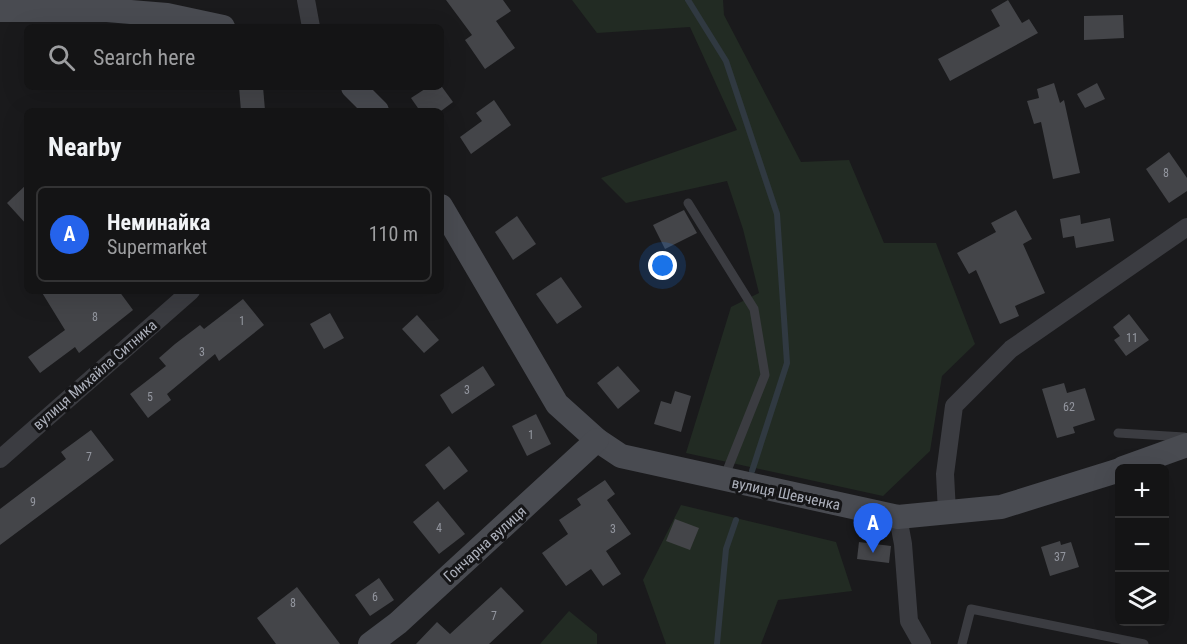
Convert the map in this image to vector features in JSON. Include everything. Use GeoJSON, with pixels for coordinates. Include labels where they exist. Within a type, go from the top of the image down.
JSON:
{"type":"FeatureCollection","features":[{"type":"Feature","properties":{"kind":"main road"},"geometry":{"type":"LineString","coordinates":[[0,10],[106,5],[209,24]]}},
{"type":"Feature","properties":{"kind":"main road"},"geometry":{"type":"LineString","coordinates":[[356,90],[374,108]]}},
{"type":"Feature","properties":{"kind":"main road","name":"вулиця Шевченка"},"geometry":{"type":"LineString","coordinates":[[444,211],[556,404],[597,440],[621,456],[898,517],[1001,507],[1115,471]]}},
{"type":"Feature","properties":{"kind":"main road","name":"Гончарна вулиця"},"geometry":{"type":"LineString","coordinates":[[370,644],[398,623],[597,440]]}},
{"type":"Feature","properties":{"kind":"main road","name":"вулиця Шевченка"},"geometry":{"type":"LineString","coordinates":[[1135,464],[1187,446]]}},
{"type":"Feature","properties":{"kind":"street"},"geometry":{"type":"LineString","coordinates":[[306,0],[310,24]]}},
{"type":"Feature","properties":{"kind":"street"},"geometry":{"type":"LineString","coordinates":[[948,512],[945,474],[954,406],[1011,349],[1187,227]]}},
{"type":"Feature","properties":{"kind":"street","name":"вулиця Михайла Ситника"},"geometry":{"type":"LineString","coordinates":[[0,459],[187,294]]}},
{"type":"Feature","properties":{"kind":"street"},"geometry":{"type":"LineString","coordinates":[[898,517],[903,544],[909,621],[922,644]]}},
{"type":"Feature","properties":{"kind":"lane"},"geometry":{"type":"LineString","coordinates":[[687,203],[754,309],[765,375],[723,480]]}},
{"type":"Feature","properties":{"kind":"lane"},"geometry":{"type":"LineString","coordinates":[[1118,433],[1187,437]]}},
{"type":"Feature","properties":{"kind":"lane"},"geometry":{"type":"LineString","coordinates":[[962,644],[971,609],[1144,644]]}},
{"type":"Feature","properties":{"kind":"shaded area"},"geometry":{"type":"Polygon","coordinates":[[[572,0],[723,0],[724,15],[801,162],[849,160],[884,243],[936,243],[975,344],[942,376],[930,451],[883,496],[686,453],[731,307],[759,293],[743,229],[727,181],[626,203],[601,178],[737,130],[690,27],[597,33],[572,0]]]}},
{"type":"Feature","properties":{"kind":"shaded area"},"geometry":{"type":"Polygon","coordinates":[[[681,505],[836,542],[852,591],[778,600],[761,644],[666,644],[643,580],[681,505]]]}},
{"type":"Feature","properties":{"kind":"shaded area"},"geometry":{"type":"Polygon","coordinates":[[[569,611],[597,634],[597,644],[540,644],[569,611]]]}},
{"type":"Feature","properties":{"kind":"building"},"geometry":{"type":"Polygon","coordinates":[[[446,0],[503,0],[511,11],[496,21],[515,48],[485,69],[465,40],[472,35],[446,0]]]}},
{"type":"Feature","properties":{"kind":"building"},"geometry":{"type":"Polygon","coordinates":[[[1008,0],[1022,23],[1029,19],[1038,33],[950,81],[938,59],[1000,26],[991,10],[1008,0]]]}},
{"type":"Feature","properties":{"kind":"building"},"geometry":{"type":"Polygon","coordinates":[[[1123,15],[1124,38],[1084,40],[1084,16],[1123,15]]]}},
{"type":"Feature","properties":{"kind":"building"},"geometry":{"type":"Polygon","coordinates":[[[1054,83],[1060,103],[1064,100],[1080,173],[1053,179],[1041,122],[1034,124],[1027,101],[1039,98],[1037,89],[1054,83]]]}},
{"type":"Feature","properties":{"kind":"building"},"geometry":{"type":"Polygon","coordinates":[[[1097,83],[1105,99],[1085,108],[1077,94],[1097,83]]]}},
{"type":"Feature","properties":{"kind":"building"},"geometry":{"type":"Polygon","coordinates":[[[239,90],[263,90],[265,108],[241,108],[239,90]]]}},
{"type":"Feature","properties":{"kind":"building"},"geometry":{"type":"Polygon","coordinates":[[[423,90],[444,90],[453,102],[444,109],[418,108],[411,98],[423,90]]]}},
{"type":"Feature","properties":{"kind":"building"},"geometry":{"type":"Polygon","coordinates":[[[494,100],[511,125],[471,154],[460,137],[482,121],[476,113],[494,100]]]}},
{"type":"Feature","properties":{"kind":"building"},"geometry":{"type":"Polygon","coordinates":[[[1169,152],[1187,178],[1187,191],[1169,203],[1146,169],[1169,152]]]}},
{"type":"Feature","properties":{"kind":"building"},"geometry":{"type":"Polygon","coordinates":[[[24,187],[24,222],[7,203],[24,187]]]}},
{"type":"Feature","properties":{"kind":"building"},"geometry":{"type":"Polygon","coordinates":[[[684,210],[697,233],[665,249],[653,225],[684,210]]]}},
{"type":"Feature","properties":{"kind":"building"},"geometry":{"type":"Polygon","coordinates":[[[1016,210],[1032,239],[1023,244],[1045,293],[1015,306],[1019,316],[1000,324],[976,270],[969,274],[957,253],[996,232],[991,223],[1016,210]]]}},
{"type":"Feature","properties":{"kind":"building"},"geometry":{"type":"Polygon","coordinates":[[[1080,215],[1081,224],[1110,218],[1114,241],[1076,248],[1074,236],[1063,238],[1060,219],[1080,215]]]}},
{"type":"Feature","properties":{"kind":"building"},"geometry":{"type":"Polygon","coordinates":[[[517,216],[536,244],[513,260],[495,232],[517,216]]]}},
{"type":"Feature","properties":{"kind":"building"},"geometry":{"type":"Polygon","coordinates":[[[561,277],[582,307],[557,324],[536,294],[561,277]]]}},
{"type":"Feature","properties":{"kind":"building"},"geometry":{"type":"Polygon","coordinates":[[[43,294],[121,294],[133,310],[79,353],[75,347],[40,373],[28,357],[65,330],[43,294]]]}},
{"type":"Feature","properties":{"kind":"building"},"geometry":{"type":"Polygon","coordinates":[[[243,299],[264,325],[219,361],[215,354],[167,394],[171,400],[148,418],[130,394],[166,366],[159,358],[175,344],[200,325],[204,329],[243,299]]]}},
{"type":"Feature","properties":{"kind":"building"},"geometry":{"type":"Polygon","coordinates":[[[330,313],[344,338],[324,349],[310,324],[330,313]]]}},
{"type":"Feature","properties":{"kind":"building"},"geometry":{"type":"Polygon","coordinates":[[[1129,314],[1149,340],[1126,356],[1114,340],[1120,336],[1113,327],[1129,314]]]}},
{"type":"Feature","properties":{"kind":"building"},"geometry":{"type":"Polygon","coordinates":[[[417,315],[439,340],[424,353],[402,329],[417,315]]]}},
{"type":"Feature","properties":{"kind":"building"},"geometry":{"type":"Polygon","coordinates":[[[483,366],[495,385],[452,414],[440,395],[483,366]]]}},
{"type":"Feature","properties":{"kind":"building"},"geometry":{"type":"Polygon","coordinates":[[[618,366],[640,391],[618,409],[597,383],[618,366]]]}},
{"type":"Feature","properties":{"kind":"building"},"geometry":{"type":"Polygon","coordinates":[[[1064,383],[1067,393],[1085,388],[1095,420],[1073,427],[1075,433],[1057,438],[1042,389],[1064,383]]]}},
{"type":"Feature","properties":{"kind":"building"},"geometry":{"type":"Polygon","coordinates":[[[675,391],[691,396],[681,432],[654,424],[661,401],[671,404],[675,391]]]}},
{"type":"Feature","properties":{"kind":"building"},"geometry":{"type":"Polygon","coordinates":[[[536,414],[551,444],[527,456],[512,426],[536,414]]]}},
{"type":"Feature","properties":{"kind":"building"},"geometry":{"type":"Polygon","coordinates":[[[91,430],[114,460],[0,545],[0,509],[66,459],[61,452],[91,430]]]}},
{"type":"Feature","properties":{"kind":"building"},"geometry":{"type":"Polygon","coordinates":[[[449,446],[468,471],[444,490],[425,465],[449,446]]]}},
{"type":"Feature","properties":{"kind":"building"},"geometry":{"type":"Polygon","coordinates":[[[605,480],[615,494],[607,500],[631,534],[606,551],[621,574],[603,586],[591,569],[566,586],[542,553],[568,534],[559,520],[581,505],[577,499],[605,480]]]}},
{"type":"Feature","properties":{"kind":"building"},"geometry":{"type":"Polygon","coordinates":[[[438,501],[465,534],[439,554],[413,522],[438,501]]]}},
{"type":"Feature","properties":{"kind":"building"},"geometry":{"type":"Polygon","coordinates":[[[675,519],[699,528],[690,550],[666,541],[675,519]]]}},
{"type":"Feature","properties":{"kind":"building"},"geometry":{"type":"Polygon","coordinates":[[[1060,541],[1061,545],[1071,542],[1079,567],[1050,576],[1041,547],[1060,541]]]}},
{"type":"Feature","properties":{"kind":"building"},"geometry":{"type":"Polygon","coordinates":[[[859,542],[891,546],[889,563],[857,559],[859,542]]]}},
{"type":"Feature","properties":{"kind":"building"},"geometry":{"type":"Polygon","coordinates":[[[379,578],[394,600],[370,616],[355,595],[379,578]]]}},
{"type":"Feature","properties":{"kind":"building"},"geometry":{"type":"Polygon","coordinates":[[[297,587],[340,644],[276,644],[257,618],[297,587]]]}},
{"type":"Feature","properties":{"kind":"building"},"geometry":{"type":"Polygon","coordinates":[[[501,587],[524,611],[489,644],[416,644],[437,622],[450,634],[501,587]]]}},
{"type":"Feature","properties":{"kind":"waterway"},"geometry":{"type":"LineString","coordinates":[[688,0],[726,61],[777,214],[787,363],[752,471]]}},
{"type":"Feature","properties":{"kind":"waterway"},"geometry":{"type":"LineString","coordinates":[[717,644],[726,549],[736,520]]}},
{"type":"Feature","properties":{"kind":"place","name":"Неминайка"},"geometry":{"type":"Point","coordinates":[873,553]}}]}
